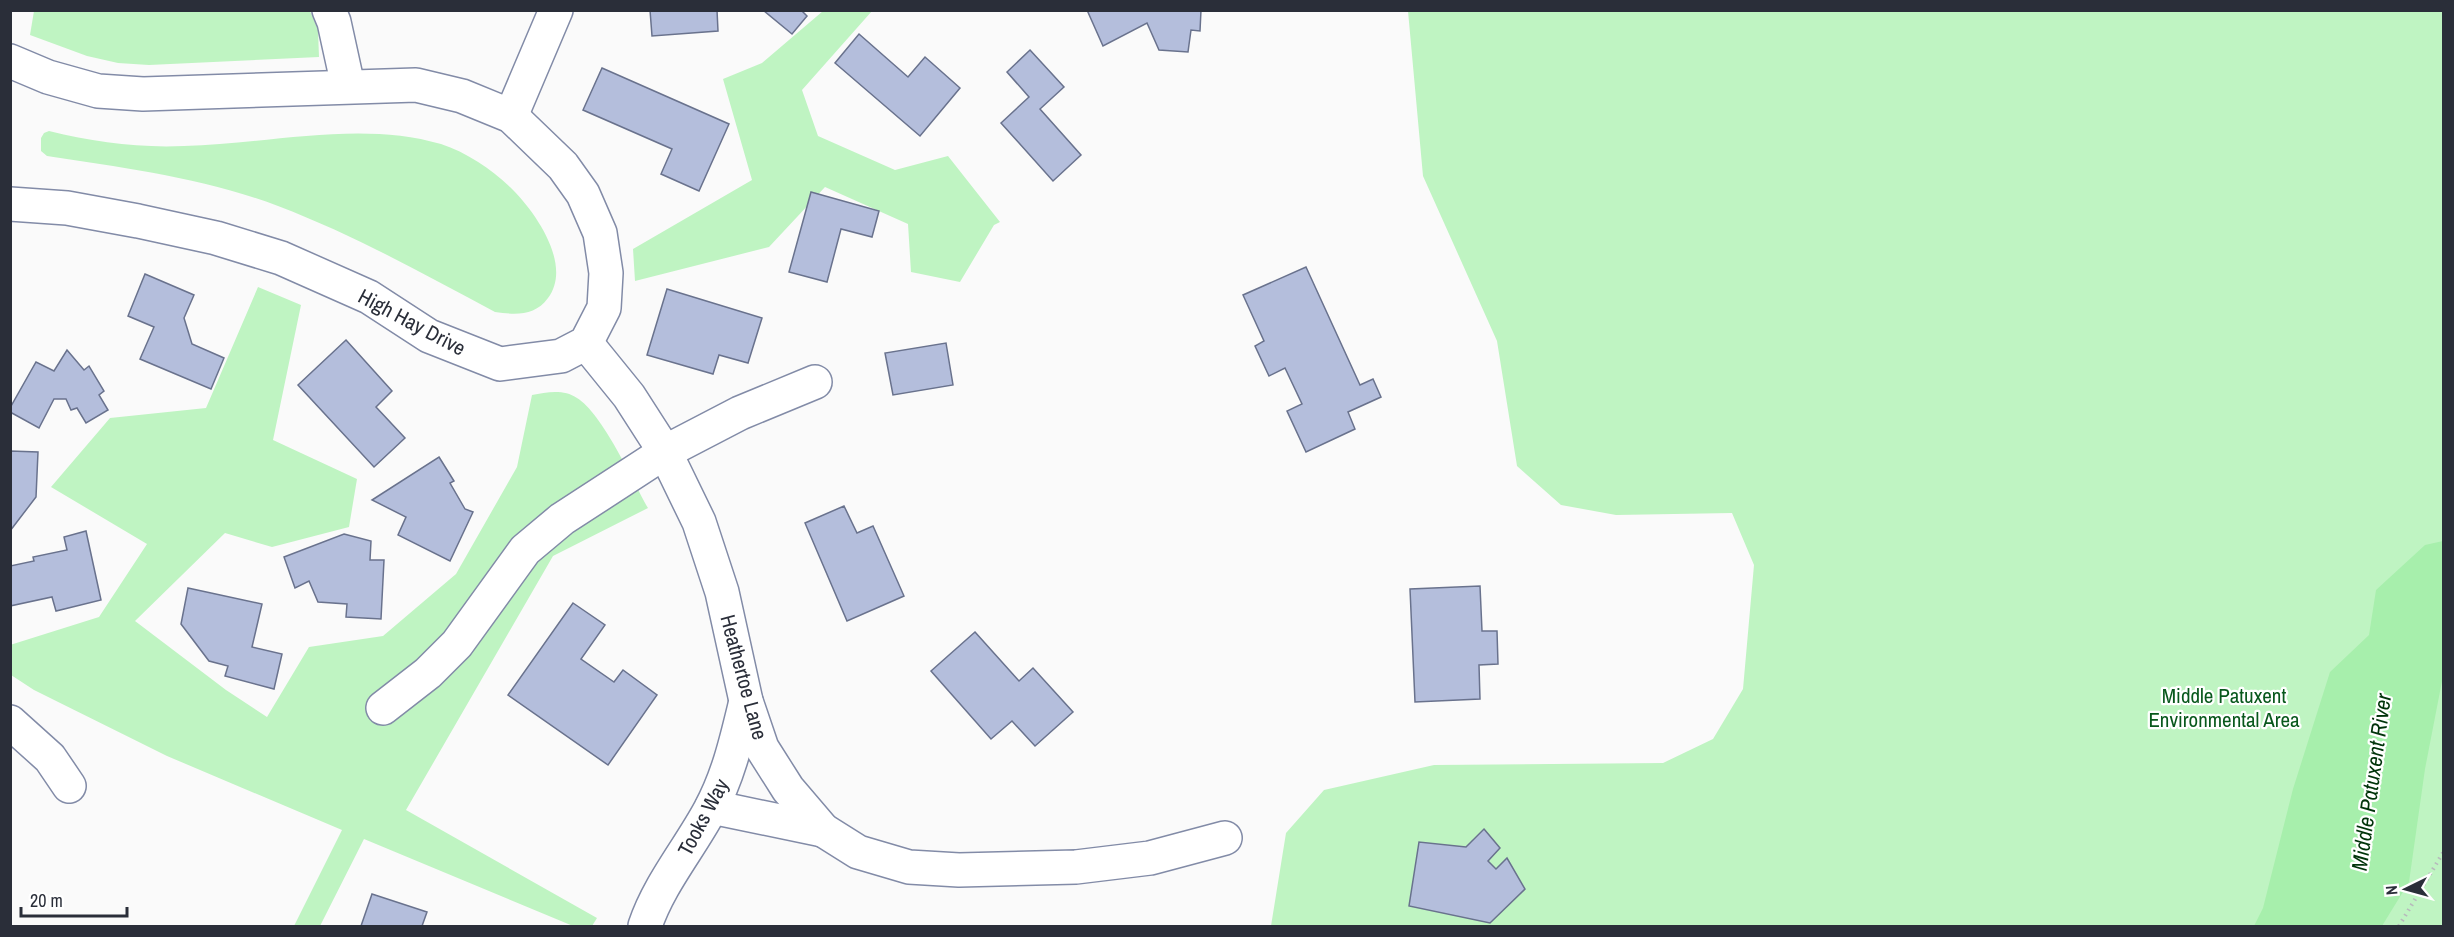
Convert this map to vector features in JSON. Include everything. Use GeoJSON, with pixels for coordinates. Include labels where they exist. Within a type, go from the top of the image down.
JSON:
{"type":"FeatureCollection","features":[{"type":"Feature","properties":{"kind":"street"},"geometry":{"type":"LineString","coordinates":[[329,10],[334,22],[348,86]]}},
{"type":"Feature","properties":{"kind":"street"},"geometry":{"type":"LineString","coordinates":[[511,116],[556,10]]}},
{"type":"Feature","properties":{"kind":"street"},"geometry":{"type":"LineString","coordinates":[[10,61],[58,80],[98,91],[121,93],[225,93],[348,86],[416,85],[462,96],[511,116],[562,166],[583,194],[600,233],[606,273],[604,308],[586,343]]}},
{"type":"Feature","properties":{"kind":"street","name":"High Hay Drive"},"geometry":{"type":"LineString","coordinates":[[10,204],[67,208],[138,221],[216,238],[281,258],[369,297],[429,336],[500,364],[561,357],[586,343]]}},
{"type":"Feature","properties":{"kind":"street","name":"Heathertoe Lane"},"geometry":{"type":"LineString","coordinates":[[586,343],[629,396],[665,452],[699,522],[722,592],[746,700],[762,748],[788,789],[823,830],[858,852],[909,867],[959,870],[1076,867],[1150,858],[1225,838]]}},
{"type":"Feature","properties":{"kind":"street"},"geometry":{"type":"LineString","coordinates":[[383,708],[428,673],[457,644],[525,550],[562,519],[665,452],[740,413],[815,382]]}},
{"type":"Feature","properties":{"kind":"street","name":"Tooks Way"},"geometry":{"type":"LineString","coordinates":[[645,927],[652,905],[712,807],[734,754],[746,700]]}},
{"type":"Feature","properties":{"kind":"street"},"geometry":{"type":"LineString","coordinates":[[10,722],[50,758],[69,786]]}},
{"type":"Feature","properties":{"kind":"street"},"geometry":{"type":"LineString","coordinates":[[712,807],[823,830]]}},
{"type":"Feature","properties":{"kind":"path"},"geometry":{"type":"LineString","coordinates":[[2399,927],[2444,850]]}},
{"type":"Feature","properties":{"kind":"green space"},"geometry":{"type":"Polygon","coordinates":[[[34,11],[310,11],[318,30],[319,57],[149,65],[118,63],[87,56],[30,35],[34,11]]]}},
{"type":"Feature","properties":{"kind":"green space"},"geometry":{"type":"Polygon","coordinates":[[[823,11],[872,11],[802,90],[818,136],[895,170],[948,156],[1000,222],[994,225],[960,282],[911,272],[908,224],[825,187],[769,247],[635,281],[633,249],[752,180],[723,79],[762,63],[823,11]]]}},
{"type":"Feature","properties":{"kind":"green space","name":"Middle Patuxent Environmental Area"},"geometry":{"type":"Polygon","coordinates":[[[1408,11],[2443,11],[2443,926],[1271,926],[1286,833],[1324,790],[1434,765],[1663,763],[1713,739],[1743,689],[1754,565],[1732,513],[1616,515],[1561,505],[1517,466],[1497,341],[1423,176],[1408,11]]]}},
{"type":"Feature","properties":{"kind":"green space"},"geometry":{"type":"Polygon","coordinates":[[[49,131],[99,141],[149,146],[184,146],[346,134],[410,137],[441,144],[469,156],[495,174],[520,197],[548,239],[554,255],[555,285],[543,304],[531,311],[518,314],[495,312],[361,242],[306,217],[250,196],[193,181],[47,156],[41,151],[41,138],[49,131]]]}},
{"type":"Feature","properties":{"kind":"green space"},"geometry":{"type":"Polygon","coordinates":[[[258,287],[301,305],[273,440],[357,479],[349,527],[272,547],[225,533],[135,621],[226,690],[267,717],[309,647],[383,636],[456,574],[517,467],[532,395],[561,392],[577,398],[597,418],[626,465],[648,508],[553,556],[406,810],[597,918],[592,926],[573,926],[364,839],[320,926],[294,926],[342,830],[167,756],[34,690],[11,675],[10,645],[99,617],[147,544],[51,487],[110,418],[206,408],[258,287]]]}},
{"type":"Feature","properties":{"kind":"water","name":"Middle Patuxent River"},"geometry":{"type":"Polygon","coordinates":[[[2443,541],[2443,676],[2425,769],[2409,882],[2382,926],[2254,926],[2263,908],[2293,789],[2330,672],[2369,635],[2376,590],[2425,545],[2443,541]]]}},
{"type":"Feature","properties":{"kind":"building"},"geometry":{"type":"Polygon","coordinates":[[[650,10],[717,10],[718,31],[652,36],[650,10]]]}},
{"type":"Feature","properties":{"kind":"building"},"geometry":{"type":"Polygon","coordinates":[[[763,10],[801,10],[807,16],[792,34],[763,10]]]}},
{"type":"Feature","properties":{"kind":"building"},"geometry":{"type":"Polygon","coordinates":[[[1087,10],[1201,10],[1200,31],[1191,30],[1188,52],[1159,50],[1147,23],[1103,46],[1087,10]]]}},
{"type":"Feature","properties":{"kind":"building"},"geometry":{"type":"Polygon","coordinates":[[[859,34],[908,77],[925,57],[960,88],[920,136],[835,63],[859,34]]]}},
{"type":"Feature","properties":{"kind":"building"},"geometry":{"type":"Polygon","coordinates":[[[1030,50],[1064,87],[1040,109],[1081,155],[1053,181],[1001,123],[1029,97],[1007,72],[1030,50]]]}},
{"type":"Feature","properties":{"kind":"building"},"geometry":{"type":"Polygon","coordinates":[[[602,68],[729,124],[699,191],[661,174],[672,149],[583,110],[602,68]]]}},
{"type":"Feature","properties":{"kind":"building"},"geometry":{"type":"Polygon","coordinates":[[[811,192],[879,211],[872,237],[841,229],[827,282],[789,272],[811,192]]]}},
{"type":"Feature","properties":{"kind":"building"},"geometry":{"type":"Polygon","coordinates":[[[1306,267],[1360,385],[1373,379],[1381,397],[1348,412],[1355,429],[1306,452],[1287,411],[1302,404],[1285,368],[1269,376],[1255,346],[1264,341],[1243,295],[1306,267]]]}},
{"type":"Feature","properties":{"kind":"building"},"geometry":{"type":"Polygon","coordinates":[[[145,274],[194,295],[184,318],[192,344],[224,358],[211,389],[140,359],[154,327],[128,316],[145,274]]]}},
{"type":"Feature","properties":{"kind":"building"},"geometry":{"type":"Polygon","coordinates":[[[667,289],[762,318],[748,363],[719,355],[713,374],[647,355],[667,289]]]}},
{"type":"Feature","properties":{"kind":"building"},"geometry":{"type":"Polygon","coordinates":[[[346,340],[392,391],[376,407],[405,438],[374,467],[298,385],[346,340]]]}},
{"type":"Feature","properties":{"kind":"building"},"geometry":{"type":"Polygon","coordinates":[[[946,343],[953,385],[893,395],[885,353],[946,343]]]}},
{"type":"Feature","properties":{"kind":"building"},"geometry":{"type":"Polygon","coordinates":[[[67,350],[84,370],[89,366],[104,391],[99,395],[108,410],[86,423],[77,408],[71,410],[66,399],[54,399],[39,428],[10,412],[10,408],[36,362],[54,371],[67,350]]]}},
{"type":"Feature","properties":{"kind":"building"},"geometry":{"type":"Polygon","coordinates":[[[10,451],[38,452],[36,497],[10,531],[10,451]]]}},
{"type":"Feature","properties":{"kind":"building"},"geometry":{"type":"Polygon","coordinates":[[[439,457],[454,481],[450,483],[465,509],[473,512],[450,561],[398,535],[406,517],[372,500],[439,457]]]}},
{"type":"Feature","properties":{"kind":"building"},"geometry":{"type":"Polygon","coordinates":[[[844,506],[857,533],[873,526],[904,596],[847,621],[805,523],[844,506]]]}},
{"type":"Feature","properties":{"kind":"building"},"geometry":{"type":"Polygon","coordinates":[[[86,531],[101,600],[56,611],[52,597],[10,606],[10,566],[34,561],[33,557],[67,550],[64,537],[86,531]]]}},
{"type":"Feature","properties":{"kind":"building"},"geometry":{"type":"Polygon","coordinates":[[[344,534],[371,541],[370,560],[384,560],[381,619],[346,617],[347,604],[318,602],[309,581],[295,588],[284,557],[344,534]]]}},
{"type":"Feature","properties":{"kind":"building"},"geometry":{"type":"Polygon","coordinates":[[[1480,586],[1482,631],[1497,631],[1498,664],[1479,665],[1480,699],[1415,702],[1410,589],[1480,586]]]}},
{"type":"Feature","properties":{"kind":"building"},"geometry":{"type":"Polygon","coordinates":[[[188,588],[262,604],[252,647],[282,654],[274,689],[225,676],[228,666],[209,661],[181,624],[188,588]]]}},
{"type":"Feature","properties":{"kind":"building"},"geometry":{"type":"Polygon","coordinates":[[[573,603],[605,625],[581,659],[614,682],[623,670],[657,695],[608,765],[508,695],[573,603]]]}},
{"type":"Feature","properties":{"kind":"building"},"geometry":{"type":"Polygon","coordinates":[[[975,632],[1019,681],[1033,668],[1073,712],[1035,746],[1012,721],[991,739],[931,671],[975,632]]]}},
{"type":"Feature","properties":{"kind":"building"},"geometry":{"type":"Polygon","coordinates":[[[1484,829],[1500,848],[1488,861],[1496,869],[1507,858],[1525,889],[1490,923],[1409,906],[1419,842],[1466,847],[1484,829]]]}},
{"type":"Feature","properties":{"kind":"building"},"geometry":{"type":"Polygon","coordinates":[[[372,894],[427,912],[422,926],[361,926],[372,894]]]}}]}
